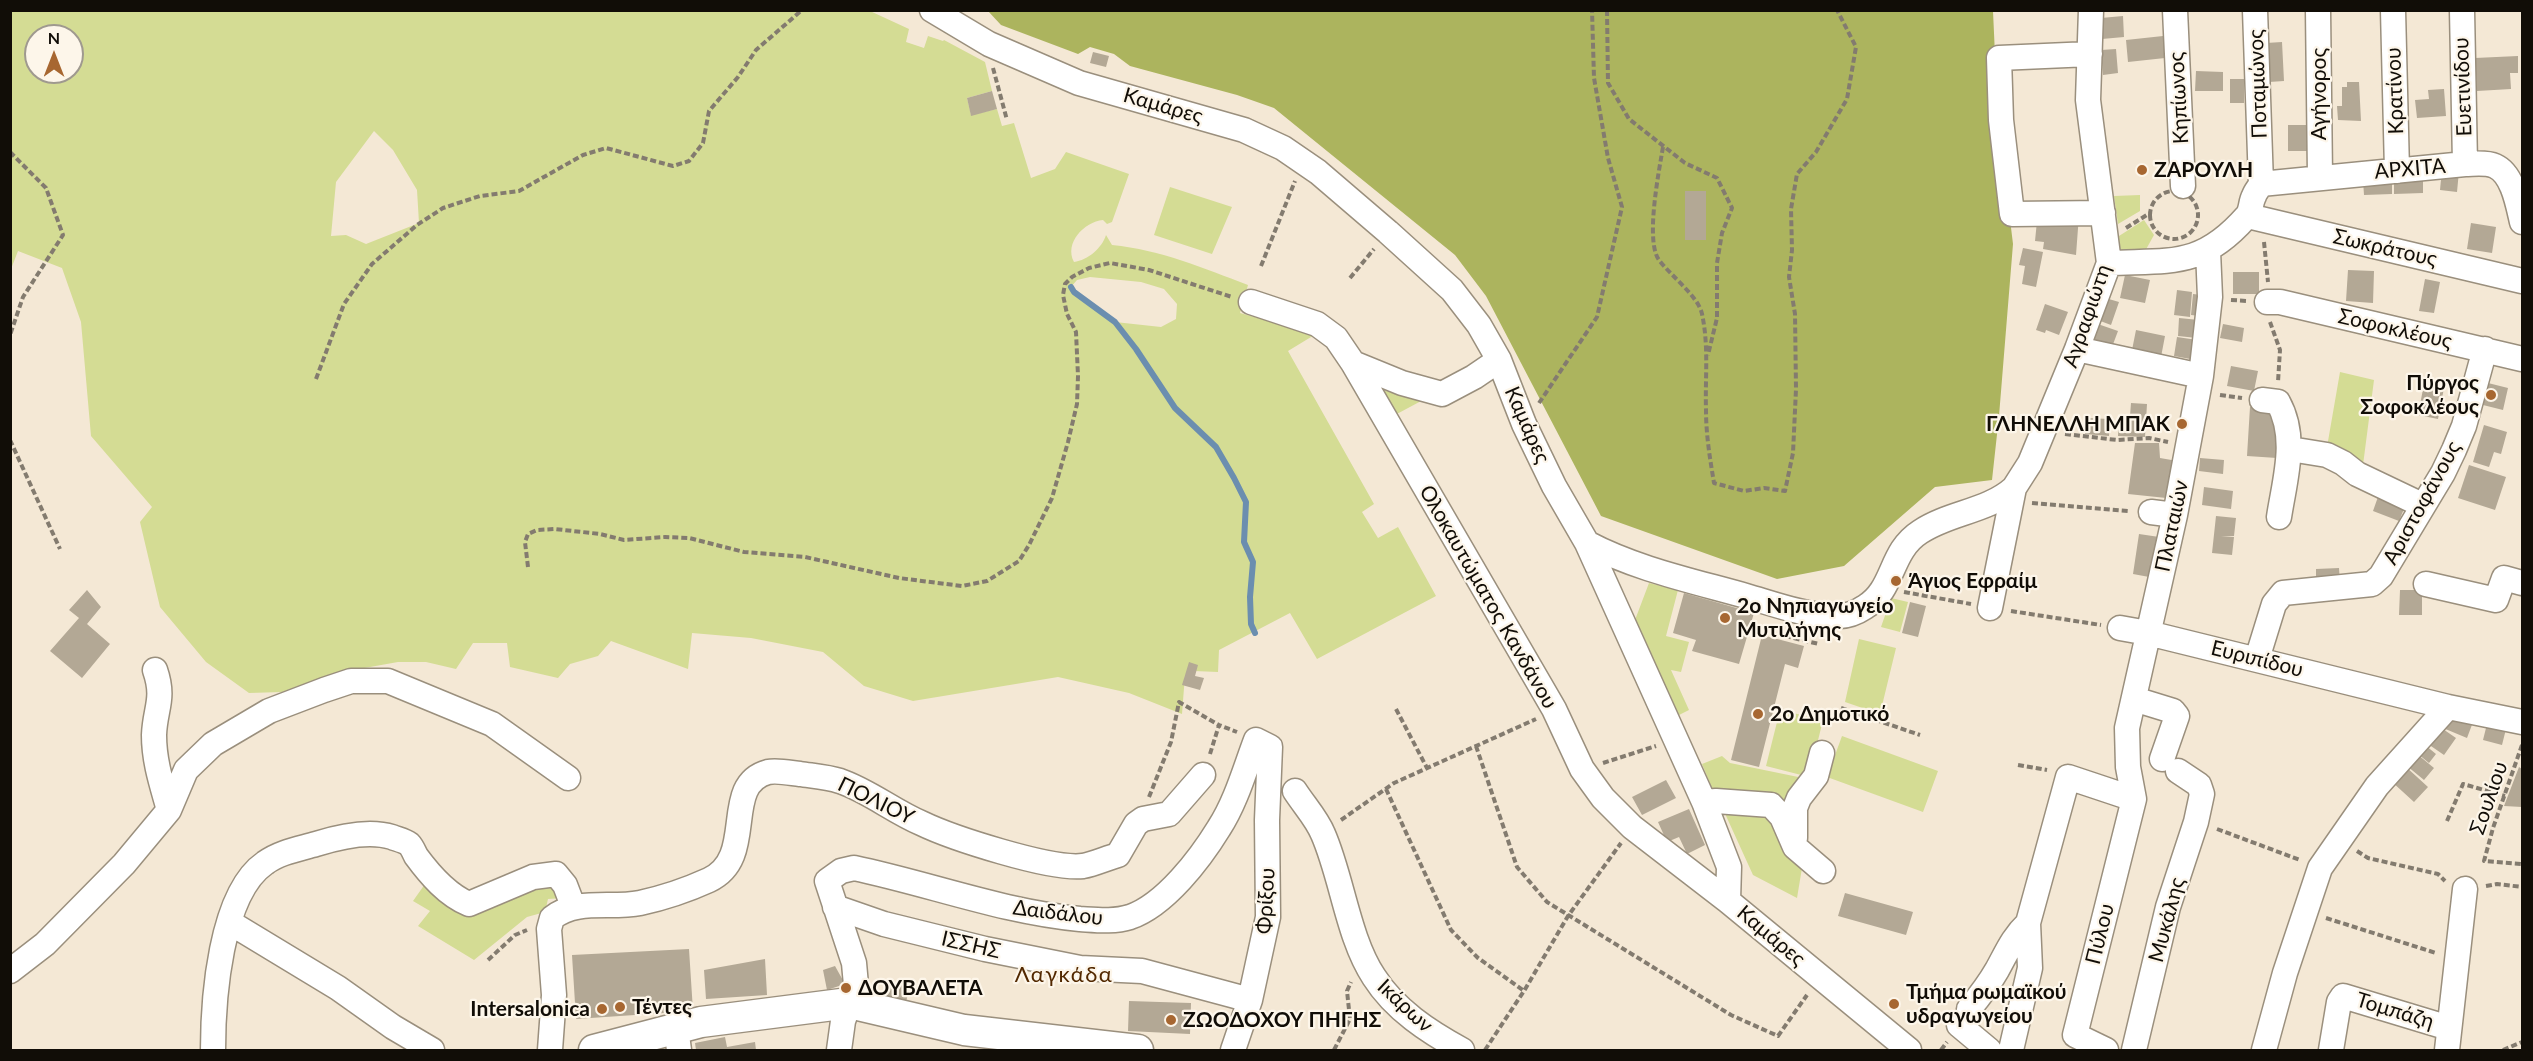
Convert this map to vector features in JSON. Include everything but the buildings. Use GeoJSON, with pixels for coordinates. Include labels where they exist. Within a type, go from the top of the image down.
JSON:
{"type":"FeatureCollection","features":[{"type":"Feature","properties":{"kind":"main road"},"geometry":{"type":"LineString","coordinates":[[594,1050],[677,1039],[701,1022],[849,1003],[964,1030],[1138,1050]]}},
{"type":"Feature","properties":{"kind":"street","name":"Καμάρες"},"geometry":{"type":"LineString","coordinates":[[932,10],[989,44],[1079,83],[1244,130],[1283,148],[1318,172],[1452,291],[1479,325],[1499,360],[1524,424],[1554,486],[1587,543],[1676,739],[1729,867],[1728,901],[1909,1050]]}},
{"type":"Feature","properties":{"kind":"street","name":"Αγραφιώτη"},"geometry":{"type":"LineString","coordinates":[[1990,608],[2012,495],[2030,463],[2044,430],[2109,262],[2088,100],[2091,10]]}},
{"type":"Feature","properties":{"kind":"street","name":"Κηπίωνος"},"geometry":{"type":"LineString","coordinates":[[2175,10],[2183,186]]}},
{"type":"Feature","properties":{"kind":"street","name":"Ποταμώνος"},"geometry":{"type":"LineString","coordinates":[[2109,262],[2183,260],[2208,251],[2255,223],[2253,196],[2261,184],[2255,10]]}},
{"type":"Feature","properties":{"kind":"street","name":"Αγήνορος"},"geometry":{"type":"LineString","coordinates":[[2318,10],[2319,177]]}},
{"type":"Feature","properties":{"kind":"street","name":"Κρατίνου"},"geometry":{"type":"LineString","coordinates":[[2393,10],[2397,171]]}},
{"type":"Feature","properties":{"kind":"street","name":"Ευετινίδου"},"geometry":{"type":"LineString","coordinates":[[2462,10],[2465,164]]}},
{"type":"Feature","properties":{"kind":"street"},"geometry":{"type":"LineString","coordinates":[[2090,54],[1999,58],[2001,120],[2012,214],[2103,213]]}},
{"type":"Feature","properties":{"kind":"street","name":"ΑΡΧΙΤΑ"},"geometry":{"type":"LineString","coordinates":[[2261,184],[2465,164],[2488,164],[2501,170],[2514,192],[2523,222]]}},
{"type":"Feature","properties":{"kind":"street","name":"Σωκράτους"},"geometry":{"type":"LineString","coordinates":[[2255,223],[2523,281]]}},
{"type":"Feature","properties":{"kind":"street","name":"Πλαταιών"},"geometry":{"type":"LineString","coordinates":[[2134,799],[2126,744],[2127,728],[2175,515],[2201,376],[2210,297],[2208,251]]}},
{"type":"Feature","properties":{"kind":"street","name":"Σοφοκλέους"},"geometry":{"type":"LineString","coordinates":[[2268,301],[2523,359]]}},
{"type":"Feature","properties":{"kind":"street","name":"Ολοκαυτώματος Κανδάνου"},"geometry":{"type":"LineString","coordinates":[[1251,302],[1317,324],[1336,338],[1353,363],[1554,709],[1582,769],[1603,798],[1632,827],[1728,901]]}},
{"type":"Feature","properties":{"kind":"street"},"geometry":{"type":"LineString","coordinates":[[2077,349],[2201,376]]}},
{"type":"Feature","properties":{"kind":"street","name":"Αριστοφάνους"},"geometry":{"type":"LineString","coordinates":[[2257,659],[2274,604],[2279,596],[2291,592],[2372,584],[2381,576],[2422,505],[2444,473],[2464,426],[2485,349]]}},
{"type":"Feature","properties":{"kind":"street"},"geometry":{"type":"LineString","coordinates":[[1353,363],[1402,383],[1442,394],[1499,360]]}},
{"type":"Feature","properties":{"kind":"street"},"geometry":{"type":"LineString","coordinates":[[2270,401],[2286,416],[2290,449],[2279,517]]}},
{"type":"Feature","properties":{"kind":"street"},"geometry":{"type":"LineString","coordinates":[[2290,449],[2327,455],[2343,463],[2357,474],[2422,505]]}},
{"type":"Feature","properties":{"kind":"street"},"geometry":{"type":"LineString","coordinates":[[1587,543],[1614,557],[1759,599],[1834,616],[1848,615],[1869,605],[1880,595],[1900,550],[1910,540],[1938,522],[2012,495]]}},
{"type":"Feature","properties":{"kind":"street"},"geometry":{"type":"LineString","coordinates":[[2151,513],[2175,515]]}},
{"type":"Feature","properties":{"kind":"street"},"geometry":{"type":"LineString","coordinates":[[2426,584],[2496,600],[2504,578],[2523,583]]}},
{"type":"Feature","properties":{"kind":"street","name":"Ευριπίδου"},"geometry":{"type":"LineString","coordinates":[[2120,628],[2523,722]]}},
{"type":"Feature","properties":{"kind":"street"},"geometry":{"type":"LineString","coordinates":[[155,670],[161,697],[154,732],[154,756],[169,810]]}},
{"type":"Feature","properties":{"kind":"street"},"geometry":{"type":"LineString","coordinates":[[10,971],[45,944],[124,864],[169,810],[186,770],[213,744],[269,711],[351,681],[388,681],[492,724],[568,778]]}},
{"type":"Feature","properties":{"kind":"street","name":"Μυκάλης"},"geometry":{"type":"LineString","coordinates":[[2134,699],[2173,711],[2177,716],[2170,765],[2203,790],[2196,822],[2168,907],[2134,1050]]}},
{"type":"Feature","properties":{"kind":"street"},"geometry":{"type":"LineString","coordinates":[[2264,1050],[2284,974],[2320,868],[2377,786],[2448,706]]}},
{"type":"Feature","properties":{"kind":"street","name":"Δαιδάλου"},"geometry":{"type":"LineString","coordinates":[[835,907],[827,881],[841,871],[854,868],[1012,908],[1098,920],[1118,920],[1132,916],[1154,904],[1180,879],[1219,828],[1263,743]]}},
{"type":"Feature","properties":{"kind":"street","name":"Φρίξου"},"geometry":{"type":"LineString","coordinates":[[1233,1050],[1250,1000],[1268,916],[1263,743]]}},
{"type":"Feature","properties":{"kind":"street"},"geometry":{"type":"LineString","coordinates":[[1795,847],[1795,808],[1799,798],[1815,776],[1822,753]]}},
{"type":"Feature","properties":{"kind":"street","name":"ΠΟΛΙΟΥ"},"geometry":{"type":"LineString","coordinates":[[552,918],[573,906],[639,903],[688,889],[722,873],[736,845],[741,799],[757,778],[769,772],[792,773],[840,781],[920,823],[952,836],[1044,862],[1082,866],[1118,855],[1136,824],[1143,819],[1169,814],[1203,775]]}},
{"type":"Feature","properties":{"kind":"street"},"geometry":{"type":"LineString","coordinates":[[2011,1050],[2030,968],[2028,922],[2068,777],[2134,799]]}},
{"type":"Feature","properties":{"kind":"street"},"geometry":{"type":"LineString","coordinates":[[1295,791],[1323,832],[1362,950]]}},
{"type":"Feature","properties":{"kind":"street","name":"Πύλου"},"geometry":{"type":"LineString","coordinates":[[2106,1050],[2072,1042],[2134,799]]}},
{"type":"Feature","properties":{"kind":"street"},"geometry":{"type":"LineString","coordinates":[[1704,802],[1771,805],[1782,817],[1795,847],[1823,871]]}},
{"type":"Feature","properties":{"kind":"street"},"geometry":{"type":"LineString","coordinates":[[213,1050],[213,1007],[229,922],[239,893],[264,863],[285,852],[329,839],[365,835],[391,837],[410,845],[442,886],[455,898],[469,904],[533,877],[556,874],[566,885],[573,906]]}},
{"type":"Feature","properties":{"kind":"street"},"geometry":{"type":"LineString","coordinates":[[2448,1039],[2465,889]]}},
{"type":"Feature","properties":{"kind":"street"},"geometry":{"type":"LineString","coordinates":[[835,907],[854,963],[856,985],[843,1021],[839,1050]]}},
{"type":"Feature","properties":{"kind":"street","name":"ΙΣΣΗΣ"},"geometry":{"type":"LineString","coordinates":[[835,907],[884,924],[986,949],[1080,968],[1142,971],[1250,1000]]}},
{"type":"Feature","properties":{"kind":"street"},"geometry":{"type":"LineString","coordinates":[[550,1050],[554,995],[549,928],[552,918]]}},
{"type":"Feature","properties":{"kind":"street"},"geometry":{"type":"LineString","coordinates":[[229,922],[338,988],[393,1027],[432,1050]]}},
{"type":"Feature","properties":{"kind":"street"},"geometry":{"type":"LineString","coordinates":[[1989,1050],[1964,1017],[1997,969],[2012,940],[2028,922]]}},
{"type":"Feature","properties":{"kind":"street","name":"Ικάρων"},"geometry":{"type":"LineString","coordinates":[[1362,950],[1374,977],[1395,1002],[1425,1030],[1462,1050]]}},
{"type":"Feature","properties":{"kind":"street","name":"Τομπάζη"},"geometry":{"type":"LineString","coordinates":[[2331,1050],[2341,997],[2353,998],[2448,1039]]}},
{"type":"Feature","properties":{"kind":"path"},"geometry":{"type":"LineString","coordinates":[[316,379],[344,304],[372,264],[417,225],[443,208],[480,196],[519,191],[583,155],[606,148],[673,166],[689,161],[703,143],[709,111],[738,77],[756,50],[802,10]]}},
{"type":"Feature","properties":{"kind":"path"},"geometry":{"type":"LineString","coordinates":[[1524,424],[1597,317],[1622,207],[1608,158],[1594,78],[1593,10]]}},
{"type":"Feature","properties":{"kind":"path"},"geometry":{"type":"LineString","coordinates":[[1607,10],[1608,83],[1629,119],[1685,163],[1718,178],[1731,208],[1722,233],[1718,263],[1718,318],[1707,359]]}},
{"type":"Feature","properties":{"kind":"path"},"geometry":{"type":"LineString","coordinates":[[1663,147],[1654,202],[1653,236],[1658,258],[1702,311],[1707,359],[1706,411],[1714,483],[1744,491],[1764,488],[1785,491],[1793,453],[1796,389],[1795,314],[1789,277],[1792,250],[1791,209],[1797,174],[1816,152],[1847,99],[1856,47],[1837,10]]}},
{"type":"Feature","properties":{"kind":"path"},"geometry":{"type":"LineString","coordinates":[[989,44],[992,66],[1007,120]]}},
{"type":"Feature","properties":{"kind":"path"},"geometry":{"type":"LineString","coordinates":[[10,152],[46,188],[63,235],[23,297],[10,334]]}},
{"type":"Feature","properties":{"kind":"path"},"geometry":{"type":"LineString","coordinates":[[1261,266],[1297,176]]}},
{"type":"Feature","properties":{"kind":"path"},"geometry":{"type":"LineString","coordinates":[[2118,233],[2150,213],[2153,201],[2158,196],[2174,190],[2190,197],[2198,212],[2194,229],[2179,238],[2170,239],[2155,231],[2150,213]]}},
{"type":"Feature","properties":{"kind":"path"},"geometry":{"type":"LineString","coordinates":[[2255,223],[2268,301],[2267,316],[2280,350],[2270,401]]}},
{"type":"Feature","properties":{"kind":"path"},"geometry":{"type":"LineString","coordinates":[[1350,279],[1377,246]]}},
{"type":"Feature","properties":{"kind":"path"},"geometry":{"type":"LineString","coordinates":[[528,567],[525,542],[528,534],[537,530],[555,529],[600,534],[624,540],[689,538],[744,552],[805,557],[929,582],[962,586],[987,581],[1019,561],[1029,545],[1052,498],[1068,442],[1077,404],[1078,376],[1076,332],[1067,314],[1063,296],[1065,285],[1072,277],[1089,268],[1110,262],[1149,270],[1221,295],[1251,302]]}},
{"type":"Feature","properties":{"kind":"path"},"geometry":{"type":"LineString","coordinates":[[2044,430],[2106,439],[2149,438],[2188,447]]}},
{"type":"Feature","properties":{"kind":"path"},"geometry":{"type":"LineString","coordinates":[[10,440],[60,549]]}},
{"type":"Feature","properties":{"kind":"path"},"geometry":{"type":"LineString","coordinates":[[2012,495],[2151,513]]}},
{"type":"Feature","properties":{"kind":"path"},"geometry":{"type":"LineString","coordinates":[[1903,592],[2120,628]]}},
{"type":"Feature","properties":{"kind":"path"},"geometry":{"type":"LineString","coordinates":[[1785,636],[1819,644]]}},
{"type":"Feature","properties":{"kind":"path"},"geometry":{"type":"LineString","coordinates":[[1144,808],[1171,742],[1179,702],[1219,725],[1263,743]]}},
{"type":"Feature","properties":{"kind":"path"},"geometry":{"type":"LineString","coordinates":[[1841,708],[1920,735]]}},
{"type":"Feature","properties":{"kind":"path"},"geometry":{"type":"LineString","coordinates":[[1396,709],[1427,768]]}},
{"type":"Feature","properties":{"kind":"path"},"geometry":{"type":"LineString","coordinates":[[1323,832],[1386,789],[1427,768],[1500,737],[1554,709]]}},
{"type":"Feature","properties":{"kind":"path"},"geometry":{"type":"LineString","coordinates":[[1203,775],[1219,725]]}},
{"type":"Feature","properties":{"kind":"path"},"geometry":{"type":"LineString","coordinates":[[1582,769],[1676,739]]}},
{"type":"Feature","properties":{"kind":"path","name":"Σουλίου"},"geometry":{"type":"LineString","coordinates":[[2523,745],[2493,828],[2484,861],[2523,864]]}},
{"type":"Feature","properties":{"kind":"path"},"geometry":{"type":"LineString","coordinates":[[1476,746],[1517,867],[1547,902],[1731,1015],[1778,1036],[1820,978]]}},
{"type":"Feature","properties":{"kind":"path"},"geometry":{"type":"LineString","coordinates":[[2019,765],[2040,768],[2068,777]]}},
{"type":"Feature","properties":{"kind":"path"},"geometry":{"type":"LineString","coordinates":[[2447,821],[2463,784],[2505,796]]}},
{"type":"Feature","properties":{"kind":"path"},"geometry":{"type":"LineString","coordinates":[[1386,789],[1451,930],[1478,958],[1524,992]]}},
{"type":"Feature","properties":{"kind":"path"},"geometry":{"type":"LineString","coordinates":[[2196,822],[2320,868]]}},
{"type":"Feature","properties":{"kind":"path"},"geometry":{"type":"LineString","coordinates":[[1485,1050],[1524,992],[1568,916],[1632,827]]}},
{"type":"Feature","properties":{"kind":"path"},"geometry":{"type":"LineString","coordinates":[[2306,911],[2457,959]]}},
{"type":"Feature","properties":{"kind":"path"},"geometry":{"type":"LineString","coordinates":[[488,960],[515,935],[552,918]]}},
{"type":"Feature","properties":{"kind":"path"},"geometry":{"type":"LineString","coordinates":[[1334,1050],[1350,1019],[1347,991],[1362,950]]}},
{"type":"Feature","properties":{"kind":"path"},"geometry":{"type":"LineString","coordinates":[[2503,1050],[2523,1042]]}},
{"type":"Feature","properties":{"kind":"green space"},"geometry":{"type":"Polygon","coordinates":[[[11,11],[870,11],[909,29],[906,42],[924,48],[928,36],[944,40],[985,62],[992,91],[967,98],[971,115],[997,109],[1002,126],[1014,123],[1031,178],[1055,169],[1066,152],[1129,174],[1112,222],[1107,224],[1103,220],[1089,225],[1074,241],[1072,255],[1074,262],[1094,253],[1106,235],[1112,245],[1165,255],[1248,285],[1240,313],[1316,334],[1288,351],[1374,504],[1362,512],[1378,538],[1398,527],[1436,596],[1317,659],[1290,613],[1219,650],[1218,672],[1194,671],[1185,675],[1182,714],[1129,693],[1058,677],[913,701],[864,686],[823,652],[751,638],[692,633],[688,669],[611,641],[598,656],[570,664],[558,678],[510,667],[507,643],[473,643],[456,669],[426,662],[398,662],[342,672],[282,692],[249,693],[206,662],[160,607],[140,522],[152,507],[91,436],[81,322],[62,268],[18,251],[11,269],[11,11]],[[374,131],[336,182],[331,236],[346,235],[366,244],[419,223],[417,190],[393,150],[374,131]],[[1090,277],[1077,280],[1071,287],[1074,292],[1115,322],[1161,327],[1176,319],[1177,304],[1164,289],[1141,282],[1090,277]]]}},
{"type":"Feature","properties":{"kind":"green space"},"geometry":{"type":"Polygon","coordinates":[[[988,11],[1993,11],[1998,121],[2013,244],[1992,480],[1935,487],[1844,566],[1777,579],[1601,516],[1486,296],[1455,255],[1274,108],[1237,95],[1130,66],[1114,54],[1090,47],[1078,54],[1001,25],[988,11]]]}},
{"type":"Feature","properties":{"kind":"green space"},"geometry":{"type":"Polygon","coordinates":[[[1170,187],[1232,207],[1212,254],[1154,235],[1170,187]]]}},
{"type":"Feature","properties":{"kind":"green space"},"geometry":{"type":"Polygon","coordinates":[[[2140,195],[2140,211],[2118,224],[2114,196],[2140,195]]]}},
{"type":"Feature","properties":{"kind":"green space"},"geometry":{"type":"Polygon","coordinates":[[[2144,220],[2154,235],[2144,253],[2120,251],[2119,236],[2144,220]]]}},
{"type":"Feature","properties":{"kind":"green space"},"geometry":{"type":"Polygon","coordinates":[[[2340,372],[2374,380],[2363,465],[2327,447],[2340,372]]]}},
{"type":"Feature","properties":{"kind":"green space"},"geometry":{"type":"Polygon","coordinates":[[[1380,389],[1398,395],[1400,392],[1423,400],[1395,415],[1380,389]]]}},
{"type":"Feature","properties":{"kind":"green space"},"geometry":{"type":"Polygon","coordinates":[[[1649,583],[1678,590],[1666,636],[1689,642],[1681,672],[1671,670],[1689,710],[1679,715],[1635,620],[1649,583]]]}},
{"type":"Feature","properties":{"kind":"green space"},"geometry":{"type":"Polygon","coordinates":[[[1891,598],[1908,602],[1900,632],[1881,627],[1891,598]]]}},
{"type":"Feature","properties":{"kind":"green space"},"geometry":{"type":"Polygon","coordinates":[[[1859,639],[1896,648],[1880,714],[1845,702],[1859,639]]]}},
{"type":"Feature","properties":{"kind":"green space"},"geometry":{"type":"Polygon","coordinates":[[[1780,710],[1823,720],[1809,777],[1766,766],[1780,710]]]}},
{"type":"Feature","properties":{"kind":"green space"},"geometry":{"type":"Polygon","coordinates":[[[1842,736],[1938,771],[1923,812],[1827,777],[1842,736]]]}},
{"type":"Feature","properties":{"kind":"green space"},"geometry":{"type":"Polygon","coordinates":[[[1722,756],[1730,763],[1808,779],[1788,805],[1714,793],[1702,764],[1722,756]]]}},
{"type":"Feature","properties":{"kind":"green space"},"geometry":{"type":"Polygon","coordinates":[[[1722,807],[1761,810],[1803,862],[1797,898],[1753,875],[1722,807]]]}},
{"type":"Feature","properties":{"kind":"green space"},"geometry":{"type":"Polygon","coordinates":[[[425,884],[446,903],[556,884],[564,898],[548,899],[545,912],[527,917],[474,960],[418,926],[430,911],[413,901],[425,884]]]}},
{"type":"Feature","properties":{"kind":"waterway"},"geometry":{"type":"LineString","coordinates":[[1071,287],[1074,292],[1115,322],[1175,408],[1216,447],[1234,478],[1246,502],[1244,542],[1253,562],[1250,597],[1251,624],[1255,633]]}},
{"type":"Feature","properties":{"kind":"place","name":"ΖΑΡΟΥΛΗ"},"geometry":{"type":"Point","coordinates":[2142,170]}},
{"type":"Feature","properties":{"kind":"place","name":"Πύργος Σοφοκλέους"},"geometry":{"type":"Point","coordinates":[2491,395]}},
{"type":"Feature","properties":{"kind":"place","name":"ΓΛΗΝΕΛΛΗ ΜΠΑΚ"},"geometry":{"type":"Point","coordinates":[2182,424]}},
{"type":"Feature","properties":{"kind":"place","name":"Άγιος Εφραίμ"},"geometry":{"type":"Point","coordinates":[1896,581]}},
{"type":"Feature","properties":{"kind":"place","name":"2ο Νηπιαγωγείο Μυτιλήνης"},"geometry":{"type":"Point","coordinates":[1725,618]}},
{"type":"Feature","properties":{"kind":"place","name":"2ο Δημοτικό"},"geometry":{"type":"Point","coordinates":[1758,714]}},
{"type":"Feature","properties":{"kind":"place","name":"ΔΟΥΒΑΛΕΤΑ"},"geometry":{"type":"Point","coordinates":[846,988]}},
{"type":"Feature","properties":{"kind":"place","name":"Τμήμα ρωμαϊκού υδραγωγείου"},"geometry":{"type":"Point","coordinates":[1894,1004]}},
{"type":"Feature","properties":{"kind":"place","name":"Τέντες"},"geometry":{"type":"Point","coordinates":[620,1007]}},
{"type":"Feature","properties":{"kind":"place","name":"Intersalonica"},"geometry":{"type":"Point","coordinates":[602,1009]}},
{"type":"Feature","properties":{"kind":"place","name":"ΖΩΟΔΟΧΟΥ ΠΗΓΗΣ"},"geometry":{"type":"Point","coordinates":[1171,1020]}},
{"type":"Feature","properties":{"kind":"district","name":"Λαγκάδα"},"geometry":{"type":"Point","coordinates":[1064,975]}}]}
